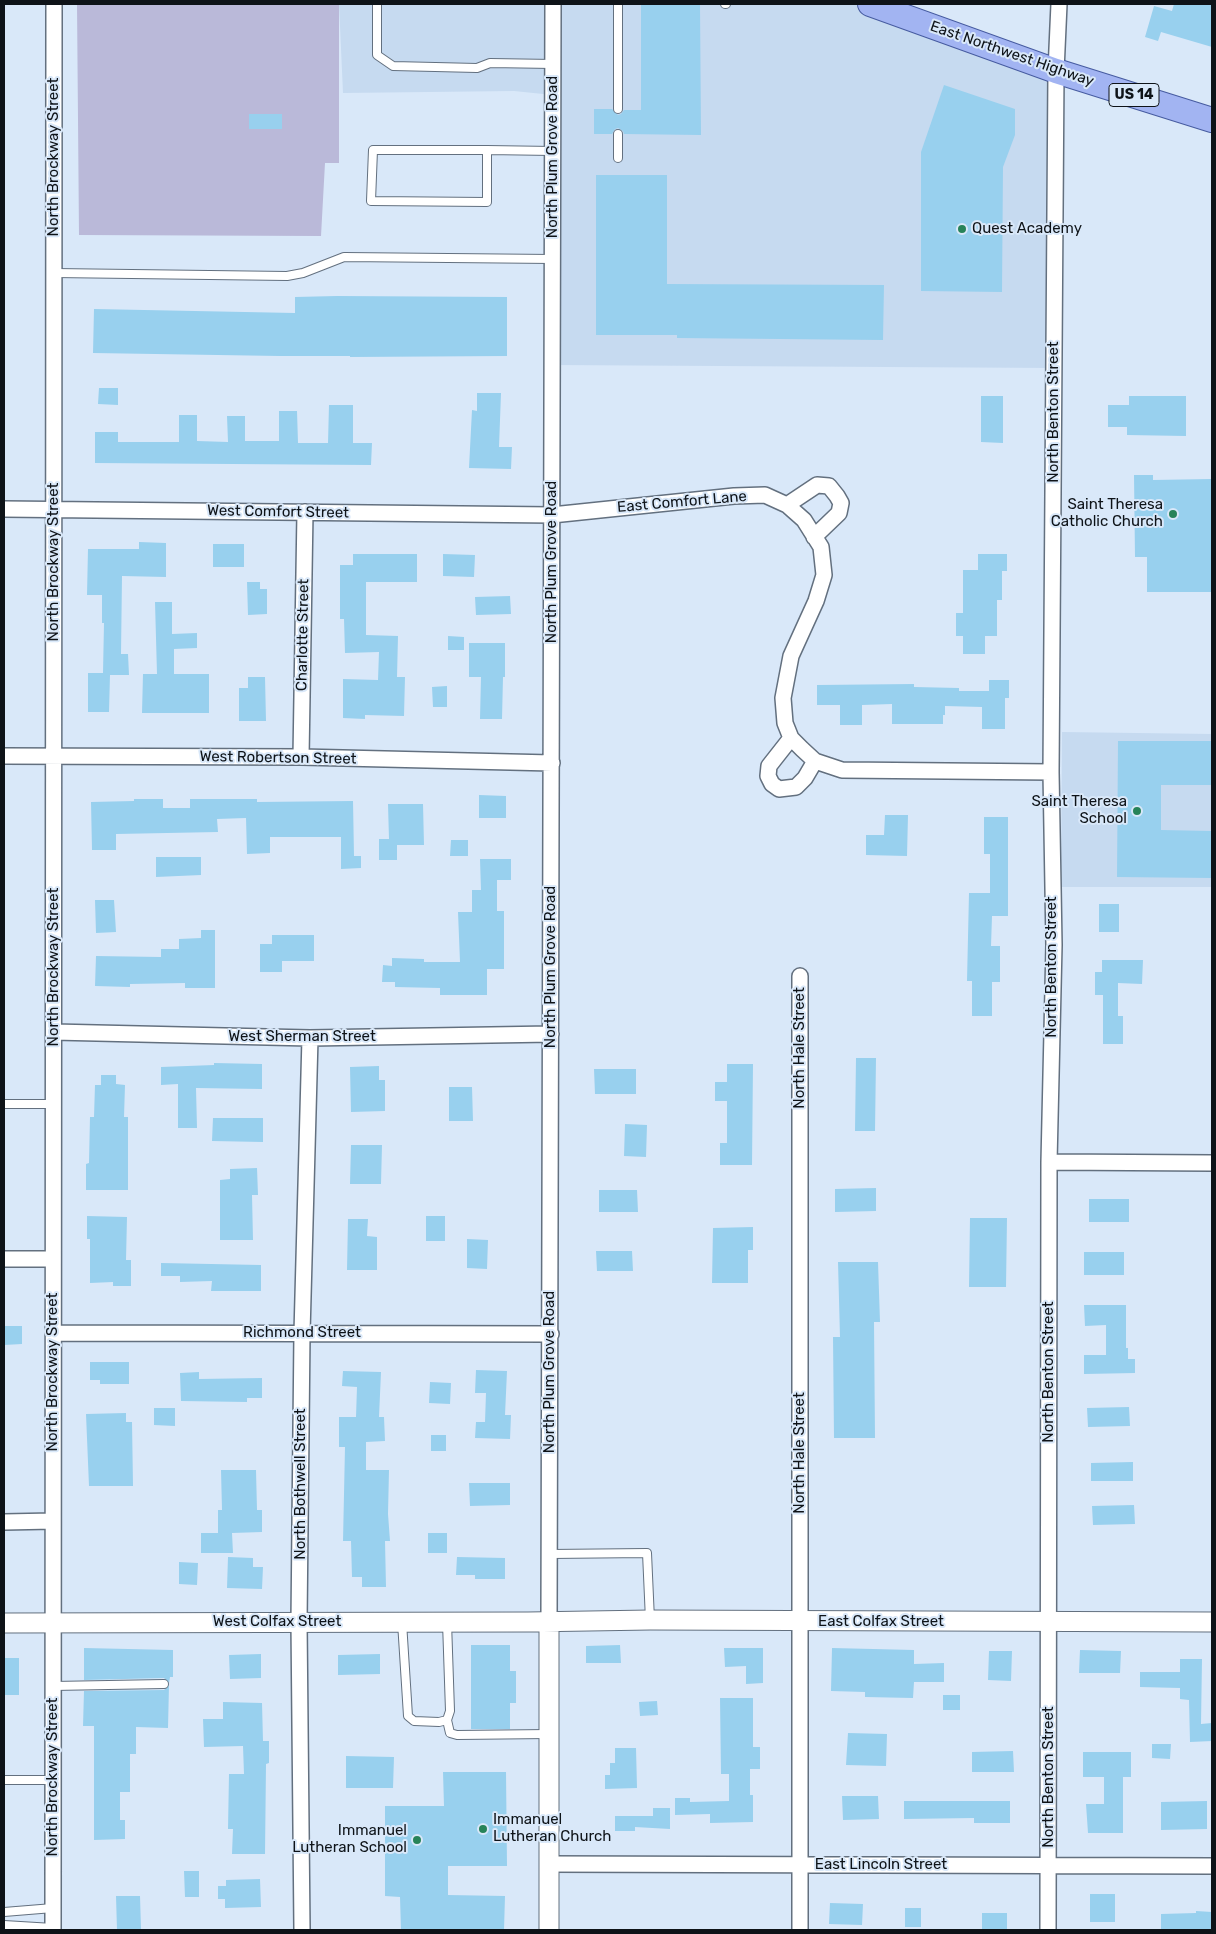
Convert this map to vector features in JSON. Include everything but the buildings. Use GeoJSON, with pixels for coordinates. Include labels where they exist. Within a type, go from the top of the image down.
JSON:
{"type":"FeatureCollection","features":[{"type":"Feature","properties":{"kind":"main road","name":"East Northwest Highway"},"geometry":{"type":"LineString","coordinates":[[870,4],[1056,71],[1212,120]]}},
{"type":"Feature","properties":{"kind":"street","name":"North Brockway Street"},"geometry":{"type":"LineString","coordinates":[[53,1929],[54,4]]}},
{"type":"Feature","properties":{"kind":"street","name":"North Plum Grove Road"},"geometry":{"type":"LineString","coordinates":[[549,1930],[553,4]]}},
{"type":"Feature","properties":{"kind":"street","name":"North Benton Street"},"geometry":{"type":"LineString","coordinates":[[1048,1930],[1049,1162],[1054,945],[1051,772],[1056,71],[1059,4]]}},
{"type":"Feature","properties":{"kind":"street"},"geometry":{"type":"LineString","coordinates":[[787,505],[817,485],[829,486],[841,503],[838,513],[814,537]]}},
{"type":"Feature","properties":{"kind":"street","name":"East Comfort Lane"},"geometry":{"type":"LineString","coordinates":[[552,515],[734,496],[764,495],[787,505],[804,520],[820,546],[824,575],[816,601],[791,656],[783,698],[785,722],[791,738]]}},
{"type":"Feature","properties":{"kind":"street","name":"West Comfort Street"},"geometry":{"type":"LineString","coordinates":[[4,509],[552,515]]}},
{"type":"Feature","properties":{"kind":"street","name":"Charlotte Street"},"geometry":{"type":"LineString","coordinates":[[301,757],[305,512]]}},
{"type":"Feature","properties":{"kind":"street"},"geometry":{"type":"LineString","coordinates":[[816,761],[805,778],[796,786],[779,789],[772,784],[768,776],[770,766],[791,738],[816,761],[842,770],[1051,772]]}},
{"type":"Feature","properties":{"kind":"street","name":"West Robertson Street"},"geometry":{"type":"LineString","coordinates":[[4,756],[301,757],[552,763]]}},
{"type":"Feature","properties":{"kind":"street","name":"North Hale Street"},"geometry":{"type":"LineString","coordinates":[[800,976],[800,1930]]}},
{"type":"Feature","properties":{"kind":"street","name":"West Sherman Street"},"geometry":{"type":"LineString","coordinates":[[54,1032],[310,1038],[551,1034]]}},
{"type":"Feature","properties":{"kind":"street","name":"North Bothwell Street"},"geometry":{"type":"LineString","coordinates":[[302,1930],[299,1622],[302,1333],[310,1038]]}},
{"type":"Feature","properties":{"kind":"street"},"geometry":{"type":"LineString","coordinates":[[1049,1162],[1212,1163]]}},
{"type":"Feature","properties":{"kind":"street"},"geometry":{"type":"LineString","coordinates":[[4,1259],[53,1259]]}},
{"type":"Feature","properties":{"kind":"street","name":"Richmond Street"},"geometry":{"type":"LineString","coordinates":[[53,1333],[550,1334]]}},
{"type":"Feature","properties":{"kind":"street"},"geometry":{"type":"LineString","coordinates":[[4,1522],[53,1521]]}},
{"type":"Feature","properties":{"kind":"street","name":"East Colfax Street"},"geometry":{"type":"LineString","coordinates":[[550,1622],[650,1620],[1212,1622]]}},
{"type":"Feature","properties":{"kind":"street","name":"West Colfax Street"},"geometry":{"type":"LineString","coordinates":[[4,1623],[550,1622]]}},
{"type":"Feature","properties":{"kind":"street","name":"East Lincoln Street"},"geometry":{"type":"LineString","coordinates":[[549,1864],[1212,1866]]}},
{"type":"Feature","properties":{"kind":"lane"},"geometry":{"type":"LineString","coordinates":[[377,4],[377,55],[393,66],[477,68],[490,63],[553,64]]}},
{"type":"Feature","properties":{"kind":"lane"},"geometry":{"type":"LineString","coordinates":[[618,4],[618,110]]}},
{"type":"Feature","properties":{"kind":"lane"},"geometry":{"type":"LineString","coordinates":[[618,134],[618,158]]}},
{"type":"Feature","properties":{"kind":"lane"},"geometry":{"type":"LineString","coordinates":[[487,150],[486,202],[372,201],[373,150],[487,150],[553,151]]}},
{"type":"Feature","properties":{"kind":"lane"},"geometry":{"type":"LineString","coordinates":[[54,272],[287,276],[303,273],[344,257],[553,259]]}},
{"type":"Feature","properties":{"kind":"lane"},"geometry":{"type":"LineString","coordinates":[[4,1104],[54,1104]]}},
{"type":"Feature","properties":{"kind":"lane"},"geometry":{"type":"LineString","coordinates":[[550,1554],[647,1553],[650,1620]]}},
{"type":"Feature","properties":{"kind":"lane"},"geometry":{"type":"LineString","coordinates":[[402,1622],[408,1716],[414,1721],[448,1720]]}},
{"type":"Feature","properties":{"kind":"lane"},"geometry":{"type":"LineString","coordinates":[[447,1622],[450,1711],[448,1720],[450,1733],[457,1735],[549,1734]]}},
{"type":"Feature","properties":{"kind":"lane"},"geometry":{"type":"LineString","coordinates":[[53,1686],[164,1684]]}},
{"type":"Feature","properties":{"kind":"lane"},"geometry":{"type":"LineString","coordinates":[[4,1780],[53,1780]]}},
{"type":"Feature","properties":{"kind":"lane"},"geometry":{"type":"LineString","coordinates":[[4,1912],[53,1908]]}},
{"type":"Feature","properties":{"kind":"lane"},"geometry":{"type":"LineString","coordinates":[[4,1925],[53,1929]]}},
{"type":"Feature","properties":{"kind":"shaded area"},"geometry":{"type":"Polygon","coordinates":[[[77,4],[339,4],[339,163],[325,163],[321,236],[79,235],[77,4]]]}},
{"type":"Feature","properties":{"kind":"shaded area"},"geometry":{"type":"Polygon","coordinates":[[[339,4],[870,4],[1056,71],[1054,368],[553,365],[553,95],[514,91],[343,93],[339,4]]]}},
{"type":"Feature","properties":{"kind":"shaded area","name":"Saint Theresa School"},"geometry":{"type":"Polygon","coordinates":[[[1062,732],[1212,734],[1212,887],[1061,887],[1062,732]]]}},
{"type":"Feature","properties":{"kind":"place","name":"Quest Academy"},"geometry":{"type":"Point","coordinates":[962,229]}},
{"type":"Feature","properties":{"kind":"place","name":"Saint Theresa Catholic Church"},"geometry":{"type":"Point","coordinates":[1173,514]}},
{"type":"Feature","properties":{"kind":"place","name":"Saint Theresa School"},"geometry":{"type":"Point","coordinates":[1137,811]}},
{"type":"Feature","properties":{"kind":"place","name":"Immanuel Lutheran Church"},"geometry":{"type":"Point","coordinates":[483,1829]}},
{"type":"Feature","properties":{"kind":"place","name":"Immanuel Lutheran School"},"geometry":{"type":"Point","coordinates":[417,1840]}}]}
